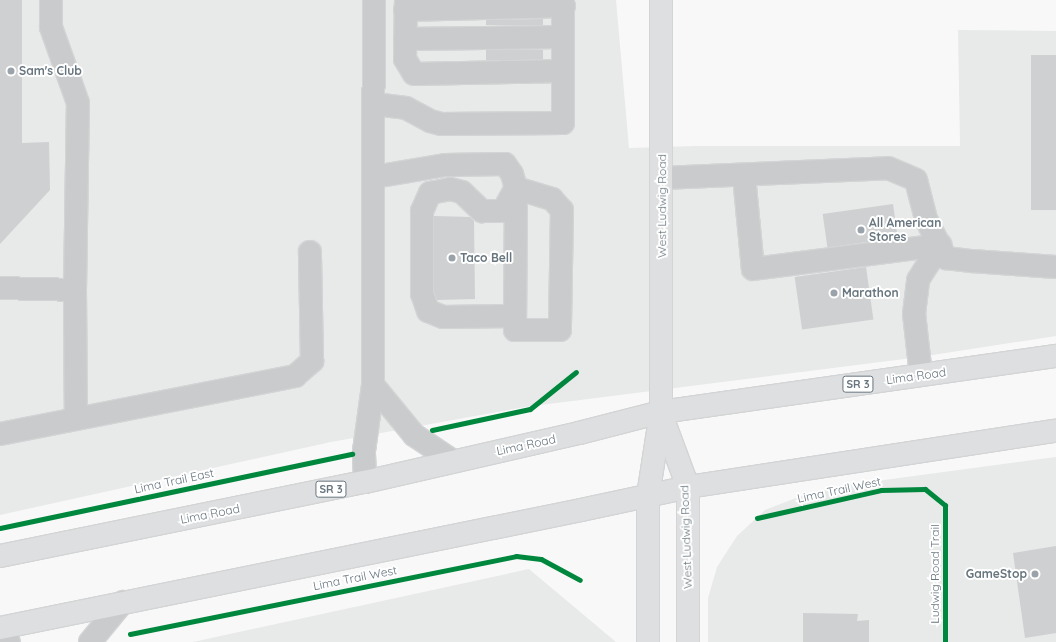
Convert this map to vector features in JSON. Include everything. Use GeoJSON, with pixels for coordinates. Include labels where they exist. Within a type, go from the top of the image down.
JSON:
{"type":"FeatureCollection","features":[{"type":"Feature","properties":{"kind":"main road","name":"West Ludwig Road"},"geometry":{"type":"LineString","coordinates":[[648,642],[648,496],[661,412],[661,0]]}},
{"type":"Feature","properties":{"kind":"main road","name":"Lima Road"},"geometry":{"type":"LineString","coordinates":[[0,556],[365,482],[579,433],[661,412],[1056,356]]}},
{"type":"Feature","properties":{"kind":"main road","name":"West Ludwig Road"},"geometry":{"type":"LineString","coordinates":[[661,412],[688,487],[688,642]]}},
{"type":"Feature","properties":{"kind":"main road"},"geometry":{"type":"LineString","coordinates":[[0,628],[688,487],[1056,431]]}},
{"type":"Feature","properties":{"kind":"lane"},"geometry":{"type":"LineString","coordinates":[[51,0],[51,27],[78,102],[75,290],[76,419]]}},
{"type":"Feature","properties":{"kind":"lane"},"geometry":{"type":"LineString","coordinates":[[365,482],[364,451],[373,385],[374,0]]}},
{"type":"Feature","properties":{"kind":"lane"},"geometry":{"type":"LineString","coordinates":[[374,104],[406,108],[430,121],[441,124],[563,123],[564,3],[406,5],[405,49],[414,74],[563,55]]}},
{"type":"Feature","properties":{"kind":"lane"},"geometry":{"type":"LineString","coordinates":[[405,49],[563,55]]}},
{"type":"Feature","properties":{"kind":"lane"},"geometry":{"type":"LineString","coordinates":[[374,177],[445,165],[505,164],[512,174],[516,188],[515,330],[560,330],[562,210],[552,199],[516,188]]}},
{"type":"Feature","properties":{"kind":"lane"},"geometry":{"type":"LineString","coordinates":[[662,178],[744,176],[888,168],[916,180],[926,219],[946,258],[1056,267]]}},
{"type":"Feature","properties":{"kind":"lane"},"geometry":{"type":"LineString","coordinates":[[744,176],[753,269],[940,245]]}},
{"type":"Feature","properties":{"kind":"lane"},"geometry":{"type":"LineString","coordinates":[[514,316],[443,317],[428,311],[422,294],[422,211],[430,193],[450,189],[462,192],[482,211],[503,211],[516,188]]}},
{"type":"Feature","properties":{"kind":"lane"},"geometry":{"type":"LineString","coordinates":[[921,375],[914,314],[918,280],[940,245]]}},
{"type":"Feature","properties":{"kind":"lane"},"geometry":{"type":"LineString","coordinates":[[0,434],[295,376],[312,361],[310,252]]}},
{"type":"Feature","properties":{"kind":"lane"},"geometry":{"type":"LineString","coordinates":[[0,288],[75,290]]}},
{"type":"Feature","properties":{"kind":"lane"},"geometry":{"type":"LineString","coordinates":[[373,385],[414,435],[453,461]]}},
{"type":"Feature","properties":{"kind":"lane"},"geometry":{"type":"LineString","coordinates":[[90,642],[123,602]]}},
{"type":"Feature","properties":{"kind":"lane"},"geometry":{"type":"LineString","coordinates":[[0,635],[9,642]]}},
{"type":"Feature","properties":{"kind":"shaded area"},"geometry":{"type":"Polygon","coordinates":[[[0,0],[616,0],[629,148],[696,146],[960,146],[958,30],[1056,31],[1056,336],[920,357],[525,407],[331,442],[0,515],[0,0]]]}},
{"type":"Feature","properties":{"kind":"shaded area"},"geometry":{"type":"Polygon","coordinates":[[[1056,457],[1056,642],[708,642],[708,598],[717,567],[737,536],[765,510],[801,496],[847,485],[1056,457]]]}},
{"type":"Feature","properties":{"kind":"shaded area"},"geometry":{"type":"Polygon","coordinates":[[[529,569],[616,642],[193,642],[529,569]]]}},
{"type":"Feature","properties":{"kind":"building","name":"Sam's Club"},"geometry":{"type":"Polygon","coordinates":[[[0,0],[22,0],[22,143],[49,142],[50,190],[0,244],[0,0]]]}},
{"type":"Feature","properties":{"kind":"building"},"geometry":{"type":"Polygon","coordinates":[[[543,19],[543,25],[486,25],[486,20],[543,19]]]}},
{"type":"Feature","properties":{"kind":"building"},"geometry":{"type":"Polygon","coordinates":[[[486,50],[543,50],[543,60],[486,60],[486,50]]]}},
{"type":"Feature","properties":{"kind":"building"},"geometry":{"type":"Polygon","coordinates":[[[1031,55],[1056,55],[1056,210],[1031,210],[1031,55]]]}},
{"type":"Feature","properties":{"kind":"building","name":"All American Stores"},"geometry":{"type":"Polygon","coordinates":[[[893,204],[898,238],[827,248],[823,214],[893,204]]]}},
{"type":"Feature","properties":{"kind":"building","name":"Taco Bell"},"geometry":{"type":"Polygon","coordinates":[[[434,216],[470,217],[474,221],[475,299],[437,300],[434,292],[434,216]]]}},
{"type":"Feature","properties":{"kind":"building","name":"Marathon"},"geometry":{"type":"Polygon","coordinates":[[[866,267],[873,319],[802,330],[795,277],[866,267]]]}},
{"type":"Feature","properties":{"kind":"building"},"geometry":{"type":"Polygon","coordinates":[[[1056,546],[1056,633],[1025,638],[1013,553],[1056,546]]]}},
{"type":"Feature","properties":{"kind":"building"},"geometry":{"type":"Polygon","coordinates":[[[803,613],[858,614],[857,621],[869,620],[869,642],[803,642],[803,613]]]}},
{"type":"Feature","properties":{"kind":"cycle path"},"geometry":{"type":"LineString","coordinates":[[432,430],[530,409],[576,372]]}},
{"type":"Feature","properties":{"kind":"cycle path","name":"Lima Trail East"},"geometry":{"type":"LineString","coordinates":[[0,528],[352,454]]}},
{"type":"Feature","properties":{"kind":"cycle path","name":"Lima Trail West"},"geometry":{"type":"LineString","coordinates":[[757,518],[881,490],[925,489],[945,505],[945,642]]}},
{"type":"Feature","properties":{"kind":"cycle path","name":"Lima Trail West"},"geometry":{"type":"LineString","coordinates":[[130,634],[516,556],[541,559],[580,580]]}},
{"type":"Feature","properties":{"kind":"place","name":"Sam's Club"},"geometry":{"type":"Point","coordinates":[11,71]}},
{"type":"Feature","properties":{"kind":"place","name":"All American Stores"},"geometry":{"type":"Point","coordinates":[861,230]}},
{"type":"Feature","properties":{"kind":"place","name":"Taco Bell"},"geometry":{"type":"Point","coordinates":[452,258]}},
{"type":"Feature","properties":{"kind":"place","name":"Marathon"},"geometry":{"type":"Point","coordinates":[834,293]}},
{"type":"Feature","properties":{"kind":"place","name":"GameStop"},"geometry":{"type":"Point","coordinates":[1035,574]}}]}
